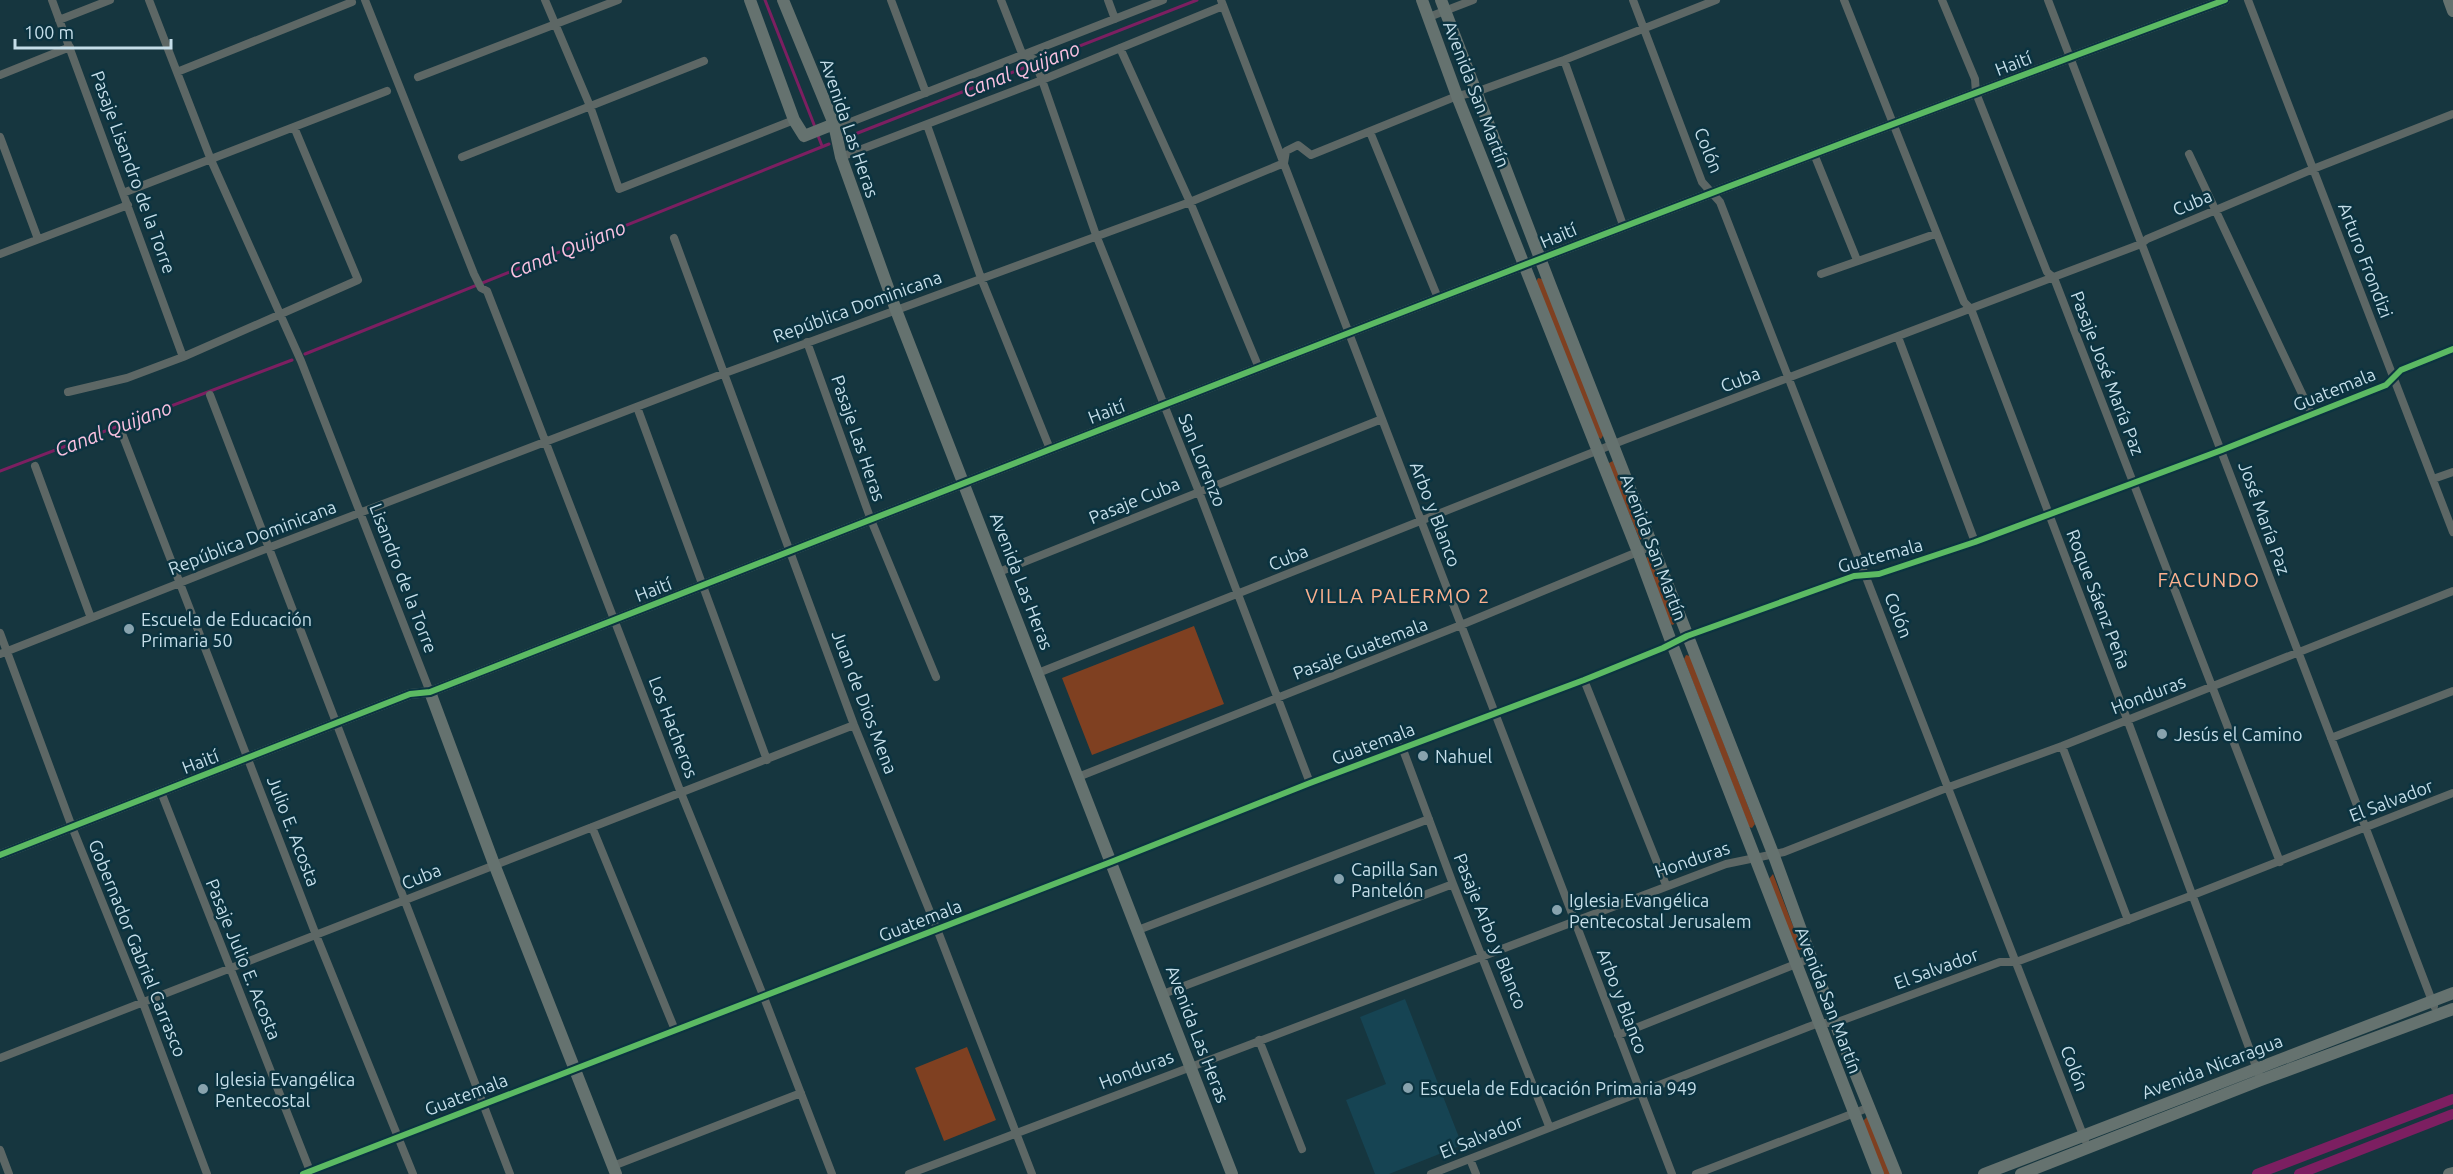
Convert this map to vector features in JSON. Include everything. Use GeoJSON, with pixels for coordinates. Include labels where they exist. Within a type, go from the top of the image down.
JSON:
{"type":"FeatureCollection","features":[{"type":"Feature","properties":{"kind":"main road"},"geometry":{"type":"LineString","coordinates":[[750,0],[794,120],[804,136],[834,124]]}},
{"type":"Feature","properties":{"kind":"main road","name":"Avenida Las Heras"},"geometry":{"type":"LineString","coordinates":[[783,0],[834,124],[841,157],[896,310],[1232,1174]]}},
{"type":"Feature","properties":{"kind":"main road","name":"Avenida San Martín"},"geometry":{"type":"LineString","coordinates":[[1422,0],[1523,266],[1638,552],[1878,1174]]}},
{"type":"Feature","properties":{"kind":"main road"},"geometry":{"type":"LineString","coordinates":[[2449,0],[2453,11]]}},
{"type":"Feature","properties":{"kind":"main road","name":"Avenida San Martín"},"geometry":{"type":"LineString","coordinates":[[1444,5],[1540,259],[1774,856],[1835,1023],[1896,1174]]}},
{"type":"Feature","properties":{"kind":"main road","name":"Lisandro de la Torre"},"geometry":{"type":"LineString","coordinates":[[430,693],[494,864],[576,1068],[614,1170]]}},
{"type":"Feature","properties":{"kind":"main road","name":"Avenida Nicaragua"},"geometry":{"type":"LineString","coordinates":[[2021,1174],[2086,1141],[2256,1068],[2453,993]]}},
{"type":"Feature","properties":{"kind":"main road","name":"Avenida Nicaragua"},"geometry":{"type":"LineString","coordinates":[[1984,1174],[2261,1080],[2453,1009]]}},
{"type":"Feature","properties":{"kind":"street","name":"Pasaje Lisandro de la Torre"},"geometry":{"type":"LineString","coordinates":[[52,0],[183,357]]}},
{"type":"Feature","properties":{"kind":"street"},"geometry":{"type":"LineString","coordinates":[[59,20],[110,0]]}},
{"type":"Feature","properties":{"kind":"street","name":"Lisandro de la Torre"},"geometry":{"type":"LineString","coordinates":[[149,0],[211,160],[301,361],[430,693]]}},
{"type":"Feature","properties":{"kind":"street","name":"Los Hacheros"},"geometry":{"type":"LineString","coordinates":[[365,0],[474,274],[484,289],[546,442],[681,793],[763,995],[832,1174]]}},
{"type":"Feature","properties":{"kind":"street"},"geometry":{"type":"LineString","coordinates":[[545,0],[590,106],[619,189],[794,120]]}},
{"type":"Feature","properties":{"kind":"street"},"geometry":{"type":"LineString","coordinates":[[418,77],[618,0]]}},
{"type":"Feature","properties":{"kind":"street"},"geometry":{"type":"LineString","coordinates":[[891,0],[926,93]]}},
{"type":"Feature","properties":{"kind":"street"},"geometry":{"type":"LineString","coordinates":[[1001,0],[1023,56]]}},
{"type":"Feature","properties":{"kind":"street"},"geometry":{"type":"LineString","coordinates":[[1108,0],[1115,19]]}},
{"type":"Feature","properties":{"kind":"street"},"geometry":{"type":"LineString","coordinates":[[834,124],[843,125],[1163,0]]}},
{"type":"Feature","properties":{"kind":"street"},"geometry":{"type":"LineString","coordinates":[[1429,17],[1444,5],[1473,0]]}},
{"type":"Feature","properties":{"kind":"street","name":"Colón"},"geometry":{"type":"LineString","coordinates":[[1634,0],[1702,182],[1720,202],[1790,378],[2086,1141]]}},
{"type":"Feature","properties":{"kind":"street","name":"República Dominicana"},"geometry":{"type":"LineString","coordinates":[[4,653],[268,548],[725,372],[1096,234],[1190,202],[1284,163],[1286,151],[1298,145],[1311,155],[1457,96],[1476,92],[1564,60],[1716,0]]}},
{"type":"Feature","properties":{"kind":"street","name":"Roque Sáenz Peña"},"geometry":{"type":"LineString","coordinates":[[1844,0],[1894,123],[1935,234],[1964,302],[1971,309],[2261,1080]]}},
{"type":"Feature","properties":{"kind":"street","name":"Pasaje José María Paz"},"geometry":{"type":"LineString","coordinates":[[1942,0],[1975,80],[1976,93],[2047,272],[2054,278],[2280,862]]}},
{"type":"Feature","properties":{"kind":"street","name":"José María Paz"},"geometry":{"type":"LineString","coordinates":[[2048,0],[2437,1015]]}},
{"type":"Feature","properties":{"kind":"street","name":"Haití"},"geometry":{"type":"LineString","coordinates":[[0,855],[410,694],[430,693],[1623,225],[2225,0]]}},
{"type":"Feature","properties":{"kind":"street","name":"Arturo Frondizi"},"geometry":{"type":"LineString","coordinates":[[2248,0],[2453,532]]}},
{"type":"Feature","properties":{"kind":"street"},"geometry":{"type":"LineString","coordinates":[[177,72],[351,2]]}},
{"type":"Feature","properties":{"kind":"street"},"geometry":{"type":"LineString","coordinates":[[841,157],[927,125],[1041,76],[1120,48],[1222,3]]}},
{"type":"Feature","properties":{"kind":"street","name":"Arbo y Blanco"},"geometry":{"type":"LineString","coordinates":[[1222,3],[1672,1174]]}},
{"type":"Feature","properties":{"kind":"street"},"geometry":{"type":"LineString","coordinates":[[0,75],[70,47]]}},
{"type":"Feature","properties":{"kind":"street"},"geometry":{"type":"LineString","coordinates":[[1120,48],[1190,202],[1259,368]]}},
{"type":"Feature","properties":{"kind":"street","name":"San Lorenzo"},"geometry":{"type":"LineString","coordinates":[[1023,56],[1034,59],[1041,76],[1096,234],[1199,492],[1310,783]]}},
{"type":"Feature","properties":{"kind":"street"},"geometry":{"type":"LineString","coordinates":[[1564,60],[1623,225]]}},
{"type":"Feature","properties":{"kind":"street"},"geometry":{"type":"LineString","coordinates":[[462,157],[704,61]]}},
{"type":"Feature","properties":{"kind":"street"},"geometry":{"type":"LineString","coordinates":[[123,193],[387,91]]}},
{"type":"Feature","properties":{"kind":"street","name":"Cuba"},"geometry":{"type":"LineString","coordinates":[[1038,673],[1614,445],[2141,244],[2313,169],[2453,114]]}},
{"type":"Feature","properties":{"kind":"street"},"geometry":{"type":"LineString","coordinates":[[927,125],[981,278],[1050,449]]}},
{"type":"Feature","properties":{"kind":"street"},"geometry":{"type":"LineString","coordinates":[[68,392],[127,378],[183,357],[358,280],[294,127]]}},
{"type":"Feature","properties":{"kind":"street"},"geometry":{"type":"LineString","coordinates":[[1370,132],[1438,298]]}},
{"type":"Feature","properties":{"kind":"street"},"geometry":{"type":"LineString","coordinates":[[0,137],[39,239]]}},
{"type":"Feature","properties":{"kind":"street"},"geometry":{"type":"LineString","coordinates":[[1814,154],[1857,260]]}},
{"type":"Feature","properties":{"kind":"street"},"geometry":{"type":"LineString","coordinates":[[2189,154],[2312,415]]}},
{"type":"Feature","properties":{"kind":"street"},"geometry":{"type":"LineString","coordinates":[[0,254],[128,205]]}},
{"type":"Feature","properties":{"kind":"street"},"geometry":{"type":"LineString","coordinates":[[1821,274],[1935,234]]}},
{"type":"Feature","properties":{"kind":"street","name":"Juan de Dios Mena"},"geometry":{"type":"LineString","coordinates":[[674,238],[854,725],[937,929],[1032,1174]]}},
{"type":"Feature","properties":{"kind":"street"},"geometry":{"type":"LineString","coordinates":[[1898,336],[1975,542]]}},
{"type":"Feature","properties":{"kind":"street","name":"Pasaje Las Heras"},"geometry":{"type":"LineString","coordinates":[[807,342],[871,520],[936,677]]}},
{"type":"Feature","properties":{"kind":"street","name":"Guatemala"},"geometry":{"type":"LineString","coordinates":[[307,1173],[1402,747],[1584,680],[1687,636],[1854,576],[1879,574],[1975,542],[2222,450],[2386,385],[2401,370],[2453,350]]}},
{"type":"Feature","properties":{"kind":"street"},"geometry":{"type":"LineString","coordinates":[[210,395],[335,725],[510,1174]]}},
{"type":"Feature","properties":{"kind":"street"},"geometry":{"type":"LineString","coordinates":[[637,407],[767,760]]}},
{"type":"Feature","properties":{"kind":"street","name":"Pasaje Cuba"},"geometry":{"type":"LineString","coordinates":[[999,572],[1382,419]]}},
{"type":"Feature","properties":{"kind":"street","name":"Julio E. Acosta"},"geometry":{"type":"LineString","coordinates":[[121,431],[316,935],[414,1174]]}},
{"type":"Feature","properties":{"kind":"street"},"geometry":{"type":"LineString","coordinates":[[35,466],[91,618]]}},
{"type":"Feature","properties":{"kind":"street"},"geometry":{"type":"LineString","coordinates":[[2433,479],[2453,472]]}},
{"type":"Feature","properties":{"kind":"street","name":"Pasaje Guatemala"},"geometry":{"type":"LineString","coordinates":[[1078,777],[1461,625],[1652,546]]}},
{"type":"Feature","properties":{"kind":"street","name":"Honduras"},"geometry":{"type":"LineString","coordinates":[[909,1174],[1666,885],[1726,864],[1754,857],[1774,856],[1948,787],[2062,746],[2453,591]]}},
{"type":"Feature","properties":{"kind":"street","name":"Gobernador Gabriel Carrasco"},"geometry":{"type":"LineString","coordinates":[[0,633],[4,653],[143,1004],[207,1174]]}},
{"type":"Feature","properties":{"kind":"street"},"geometry":{"type":"LineString","coordinates":[[1584,680],[1666,885]]}},
{"type":"Feature","properties":{"kind":"street"},"geometry":{"type":"LineString","coordinates":[[2331,738],[2453,691]]}},
{"type":"Feature","properties":{"kind":"street","name":"Cuba"},"geometry":{"type":"LineString","coordinates":[[0,1058],[854,725]]}},
{"type":"Feature","properties":{"kind":"street"},"geometry":{"type":"LineString","coordinates":[[2062,746],[2128,920]]}},
{"type":"Feature","properties":{"kind":"street","name":"Pasaje Arbo y Blanco"},"geometry":{"type":"LineString","coordinates":[[1402,747],[1453,884],[1549,1126]]}},
{"type":"Feature","properties":{"kind":"street","name":"Pasaje Julio E. Acosta"},"geometry":{"type":"LineString","coordinates":[[161,792],[307,1173]]}},
{"type":"Feature","properties":{"kind":"street","name":"El Salvador"},"geometry":{"type":"LineString","coordinates":[[1431,1174],[1549,1126],[1819,1023],[1835,1023],[2000,962],[2016,962],[2193,896],[2453,793]]}},
{"type":"Feature","properties":{"kind":"street"},"geometry":{"type":"LineString","coordinates":[[1138,930],[1429,819]]}},
{"type":"Feature","properties":{"kind":"street"},"geometry":{"type":"LineString","coordinates":[[592,827],[675,1030]]}},
{"type":"Feature","properties":{"kind":"street"},"geometry":{"type":"LineString","coordinates":[[1163,994],[1453,884]]}},
{"type":"Feature","properties":{"kind":"street"},"geometry":{"type":"LineString","coordinates":[[1618,1035],[1811,958]]}},
{"type":"Feature","properties":{"kind":"street"},"geometry":{"type":"LineString","coordinates":[[1259,1040],[1302,1149]]}},
{"type":"Feature","properties":{"kind":"street"},"geometry":{"type":"LineString","coordinates":[[614,1170],[801,1093]]}},
{"type":"Feature","properties":{"kind":"street"},"geometry":{"type":"LineString","coordinates":[[1696,1174],[1870,1107]]}},
{"type":"Feature","properties":{"kind":"street"},"geometry":{"type":"LineString","coordinates":[[0,1150],[9,1174]]}},
{"type":"Feature","properties":{"kind":"street"},"geometry":{"type":"LineString","coordinates":[[1470,1159],[1476,1174]]}},
{"type":"Feature","properties":{"kind":"shaded area"},"geometry":{"type":"Polygon","coordinates":[[[1538,278],[1542,279],[1604,434],[1601,439],[1598,437],[1536,282],[1538,278]]]}},
{"type":"Feature","properties":{"kind":"shaded area"},"geometry":{"type":"Polygon","coordinates":[[[1613,461],[1644,536],[1640,540],[1609,466],[1609,463],[1613,461]]]}},
{"type":"Feature","properties":{"kind":"shaded area"},"geometry":{"type":"Polygon","coordinates":[[[1649,556],[1676,621],[1673,625],[1670,624],[1646,558],[1649,556]]]}},
{"type":"Feature","properties":{"kind":"shaded area"},"geometry":{"type":"Polygon","coordinates":[[[1194,626],[1224,704],[1092,755],[1062,678],[1194,626]]]}},
{"type":"Feature","properties":{"kind":"shaded area"},"geometry":{"type":"Polygon","coordinates":[[[1686,655],[1690,656],[1755,824],[1752,828],[1749,827],[1684,659],[1686,655]]]}},
{"type":"Feature","properties":{"kind":"shaded area"},"geometry":{"type":"Polygon","coordinates":[[[1773,874],[1802,949],[1796,949],[1769,879],[1773,874]]]}},
{"type":"Feature","properties":{"kind":"shaded area","name":"Escuela de Educación Primaria 949"},"geometry":{"type":"Polygon","coordinates":[[[1405,999],[1462,1145],[1389,1174],[1375,1174],[1346,1100],[1386,1084],[1360,1017],[1405,999]]]}},
{"type":"Feature","properties":{"kind":"shaded area"},"geometry":{"type":"Polygon","coordinates":[[[967,1047],[996,1120],[944,1141],[915,1068],[967,1047]]]}},
{"type":"Feature","properties":{"kind":"shaded area"},"geometry":{"type":"Polygon","coordinates":[[[1867,1117],[1870,1118],[1890,1174],[1883,1174],[1863,1121],[1867,1117]]]}},
{"type":"Feature","properties":{"kind":"waterway"},"geometry":{"type":"LineString","coordinates":[[765,0],[815,127]]}},
{"type":"Feature","properties":{"kind":"waterway","name":"Canal Quijano"},"geometry":{"type":"LineString","coordinates":[[845,138],[1197,0]]}},
{"type":"Feature","properties":{"kind":"waterway"},"geometry":{"type":"LineString","coordinates":[[817,133],[822,146]]}},
{"type":"Feature","properties":{"kind":"waterway","name":"Canal Quijano"},"geometry":{"type":"LineString","coordinates":[[305,354],[829,144]]}},
{"type":"Feature","properties":{"kind":"waterway","name":"Canal Quijano"},"geometry":{"type":"LineString","coordinates":[[0,471],[292,360]]}},
{"type":"Feature","properties":{"kind":"waterway"},"geometry":{"type":"LineString","coordinates":[[2257,1174],[2453,1099]]}},
{"type":"Feature","properties":{"kind":"waterway"},"geometry":{"type":"LineString","coordinates":[[2299,1174],[2453,1114]]}},
{"type":"Feature","properties":{"kind":"cycle path"},"geometry":{"type":"LineString","coordinates":[[0,855],[410,694],[430,692],[1550,255],[2225,0]]}},
{"type":"Feature","properties":{"kind":"cycle path"},"geometry":{"type":"LineString","coordinates":[[303,1174],[1310,783],[1584,680],[1687,636],[1854,576],[1879,574],[1975,542],[2222,450],[2386,385],[2401,370],[2453,349]]}},
{"type":"Feature","properties":{"kind":"place","name":"Escuela de Educación Primaria 50"},"geometry":{"type":"Point","coordinates":[129,629]}},
{"type":"Feature","properties":{"kind":"place","name":"Jesús el Camino"},"geometry":{"type":"Point","coordinates":[2162,734]}},
{"type":"Feature","properties":{"kind":"place","name":"Nahuel"},"geometry":{"type":"Point","coordinates":[1423,756]}},
{"type":"Feature","properties":{"kind":"place","name":"Capilla San Pantelón"},"geometry":{"type":"Point","coordinates":[1339,879]}},
{"type":"Feature","properties":{"kind":"place","name":"Iglesia Evangélica Pentecostal Jerusalem"},"geometry":{"type":"Point","coordinates":[1557,910]}},
{"type":"Feature","properties":{"kind":"place","name":"Escuela de Educación Primaria 949"},"geometry":{"type":"Point","coordinates":[1408,1088]}},
{"type":"Feature","properties":{"kind":"place","name":"Iglesia Evangélica Pentecostal"},"geometry":{"type":"Point","coordinates":[203,1089]}},
{"type":"Feature","properties":{"kind":"district","name":"FACUNDO"},"geometry":{"type":"Point","coordinates":[2209,579]}},
{"type":"Feature","properties":{"kind":"district","name":"VILLA PALERMO 2"},"geometry":{"type":"Point","coordinates":[1398,595]}}]}
